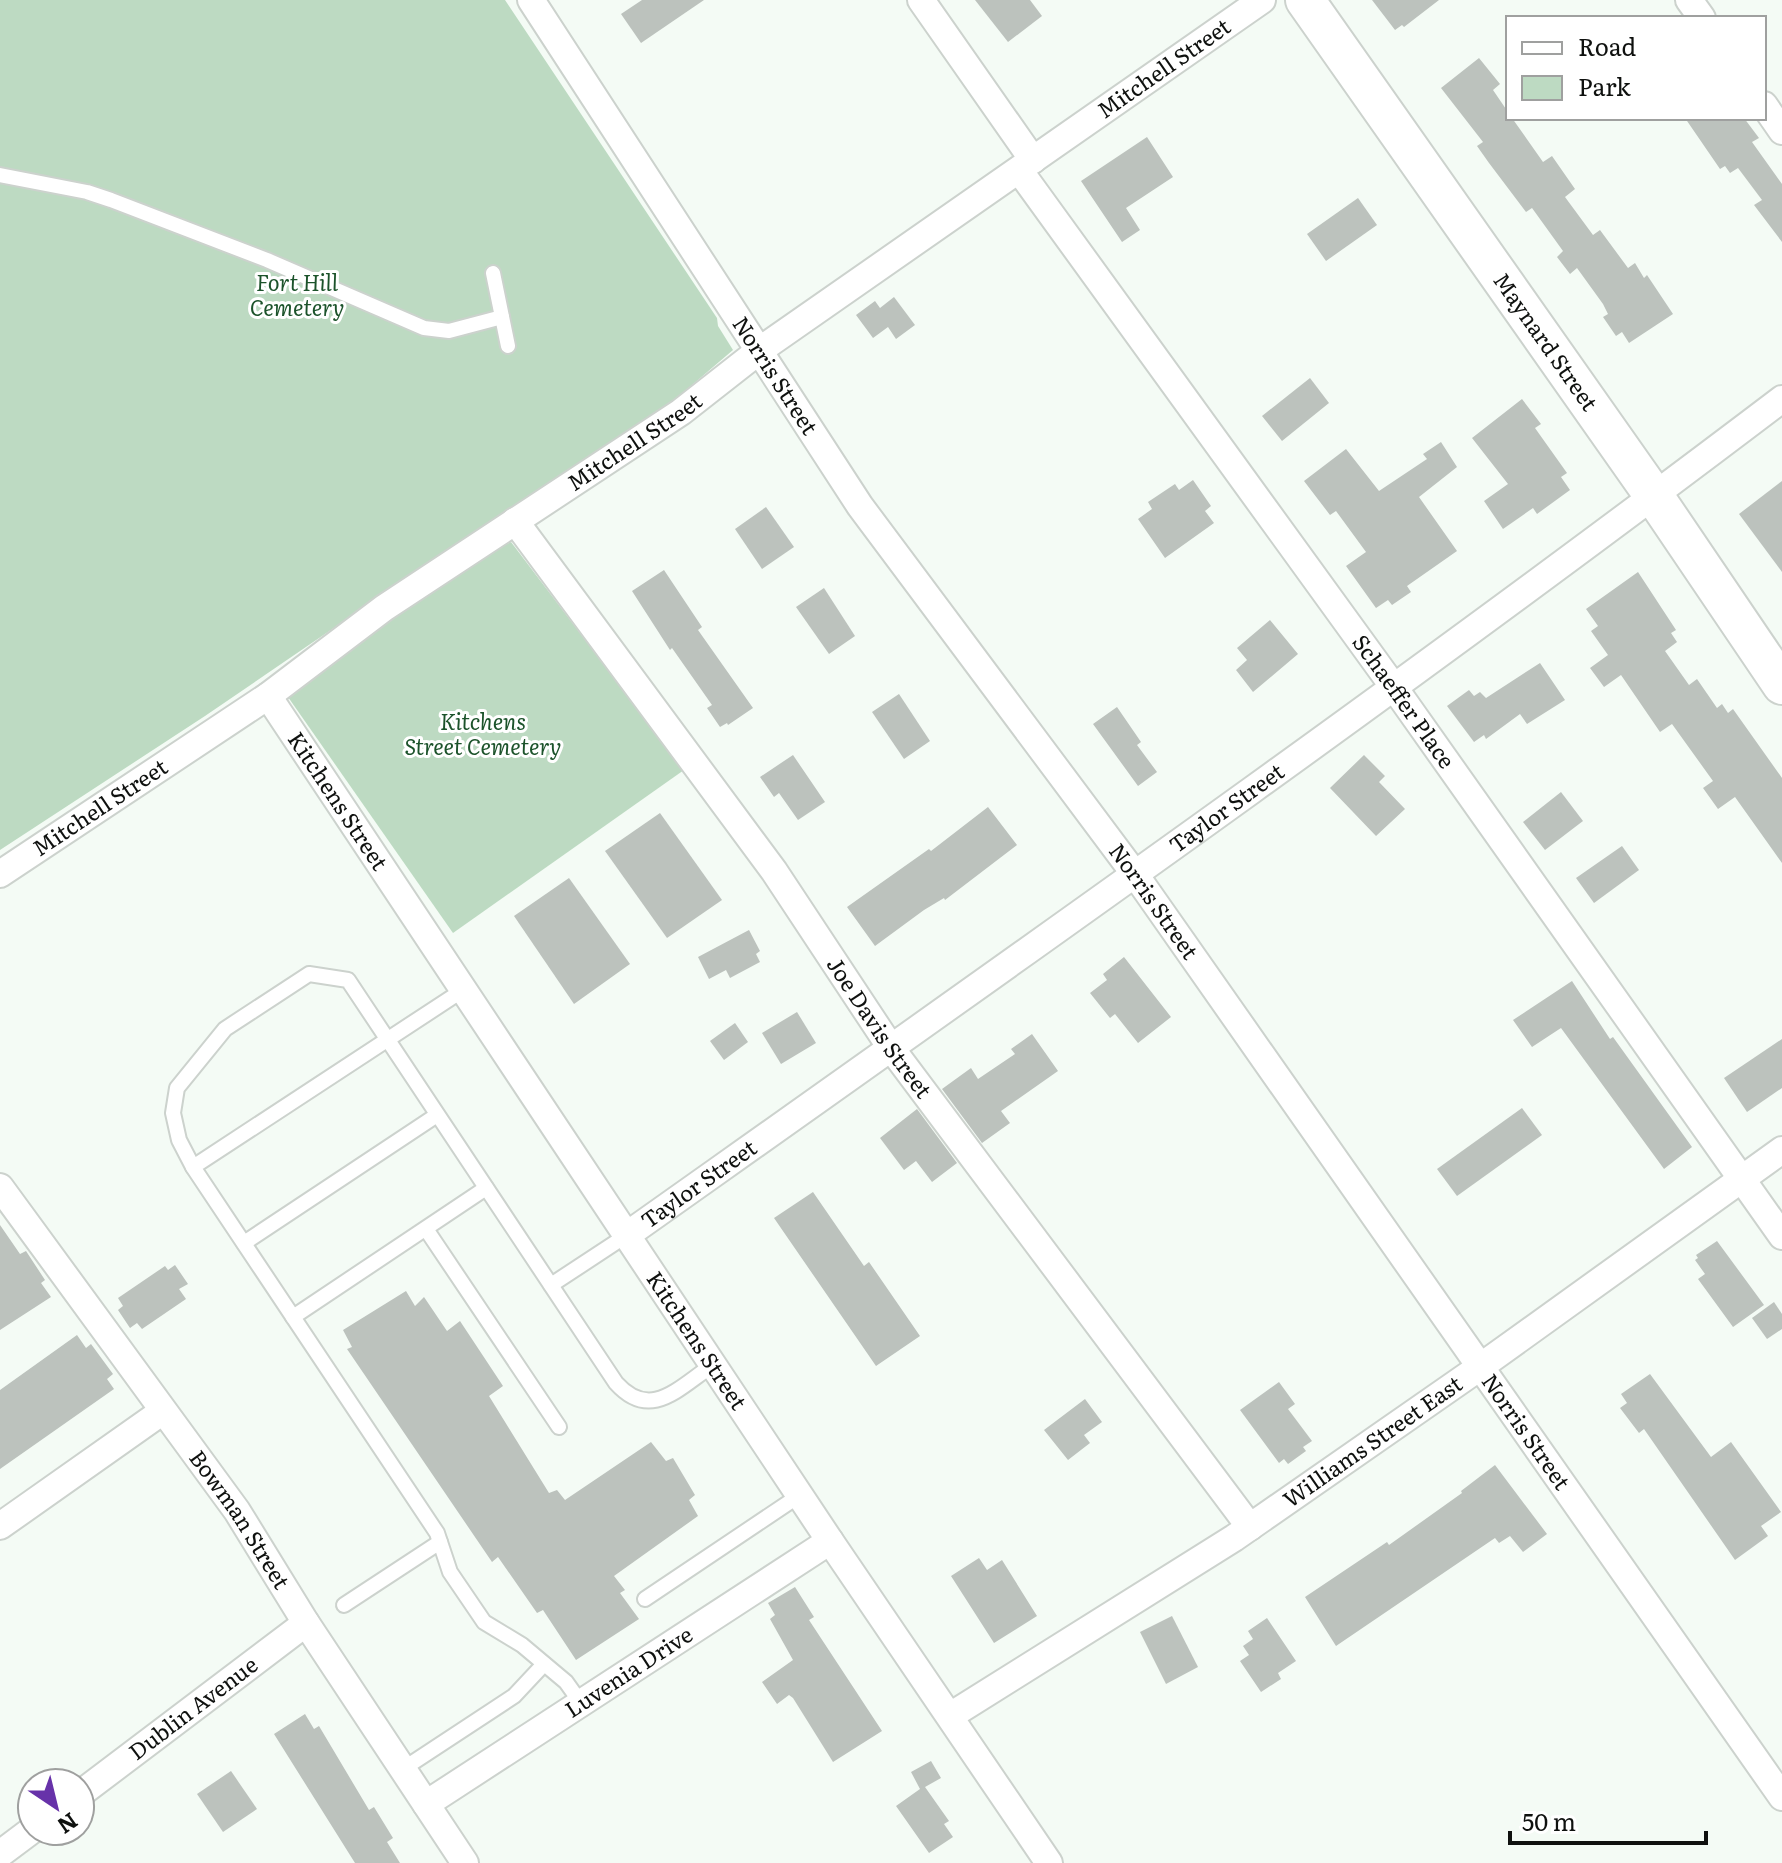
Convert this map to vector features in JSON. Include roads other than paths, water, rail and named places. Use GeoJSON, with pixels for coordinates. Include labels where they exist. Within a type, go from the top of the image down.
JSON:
{"type":"FeatureCollection","features":[{"type":"Feature","properties":{"kind":"street","name":"Norris Street"},"geometry":{"type":"LineString","coordinates":[[531,0],[860,506],[1134,873],[1782,1797]]}},
{"type":"Feature","properties":{"kind":"street","name":"Schaeffer Place"},"geometry":{"type":"LineString","coordinates":[[921,0],[1026,165],[1782,1236]]}},
{"type":"Feature","properties":{"kind":"street","name":"Mitchell Street"},"geometry":{"type":"LineString","coordinates":[[0,874],[268,696],[384,608],[681,412],[760,350],[1262,0]]}},
{"type":"Feature","properties":{"kind":"street","name":"Maynard Street"},"geometry":{"type":"LineString","coordinates":[[1305,0],[1654,496],[1782,685]]}},
{"type":"Feature","properties":{"kind":"street"},"geometry":{"type":"LineString","coordinates":[[1766,108],[1782,131]]}},
{"type":"Feature","properties":{"kind":"street","name":"Taylor Street"},"geometry":{"type":"LineString","coordinates":[[627,1235],[1393,686],[1782,399]]}},
{"type":"Feature","properties":{"kind":"street","name":"Joe Davis Street"},"geometry":{"type":"LineString","coordinates":[[515,521],[774,871],[891,1048],[1250,1527]]}},
{"type":"Feature","properties":{"kind":"street","name":"Kitchens Street"},"geometry":{"type":"LineString","coordinates":[[268,696],[830,1541],[1049,1863]]}},
{"type":"Feature","properties":{"kind":"street","name":"Williams Street East"},"geometry":{"type":"LineString","coordinates":[[950,1716],[1250,1527],[1480,1367],[1782,1150]]}},
{"type":"Feature","properties":{"kind":"street","name":"Bowman Street"},"geometry":{"type":"LineString","coordinates":[[0,1188],[237,1511],[306,1623],[465,1863]]}},
{"type":"Feature","properties":{"kind":"street"},"geometry":{"type":"LineString","coordinates":[[0,1526],[163,1411]]}},
{"type":"Feature","properties":{"kind":"street","name":"Luvenia Drive"},"geometry":{"type":"LineString","coordinates":[[426,1804],[830,1541]]}},
{"type":"Feature","properties":{"kind":"street","name":"Dublin Avenue"},"geometry":{"type":"LineString","coordinates":[[96,1782],[306,1623]]}},
{"type":"Feature","properties":{"kind":"lane"},"geometry":{"type":"LineString","coordinates":[[0,175],[87,192],[111,200],[267,260],[424,328],[449,331],[502,317]]}},
{"type":"Feature","properties":{"kind":"lane"},"geometry":{"type":"LineString","coordinates":[[493,273],[508,346]]}},
{"type":"Feature","properties":{"kind":"lane"},"geometry":{"type":"LineString","coordinates":[[581,1703],[566,1682],[522,1645],[484,1622],[450,1572],[437,1533],[193,1167],[179,1140],[173,1113],[177,1088],[225,1029],[309,974],[348,980],[626,1394],[640,1401],[658,1401],[713,1365]]}},
{"type":"Feature","properties":{"kind":"lane"},"geometry":{"type":"LineString","coordinates":[[193,1167],[463,990]]}},
{"type":"Feature","properties":{"kind":"lane"},"geometry":{"type":"LineString","coordinates":[[244,1243],[437,1115]]}},
{"type":"Feature","properties":{"kind":"lane"},"geometry":{"type":"LineString","coordinates":[[293,1317],[486,1188]]}},
{"type":"Feature","properties":{"kind":"lane"},"geometry":{"type":"LineString","coordinates":[[426,1229],[559,1427]]}},
{"type":"Feature","properties":{"kind":"lane"},"geometry":{"type":"LineString","coordinates":[[551,1285],[627,1235]]}},
{"type":"Feature","properties":{"kind":"lane"},"geometry":{"type":"LineString","coordinates":[[645,1599],[800,1495]]}},
{"type":"Feature","properties":{"kind":"lane"},"geometry":{"type":"LineString","coordinates":[[344,1605],[440,1542]]}},
{"type":"Feature","properties":{"kind":"lane"},"geometry":{"type":"LineString","coordinates":[[403,1769],[514,1696],[544,1664]]}},
{"type":"Feature","properties":{"kind":"park label","name":"Fort Hill Cemetery"},"geometry":{"type":"Point","coordinates":[297,296]}},
{"type":"Feature","properties":{"kind":"park label","name":"Kitchens Street Cemetery"},"geometry":{"type":"Point","coordinates":[483,734]}}]}
